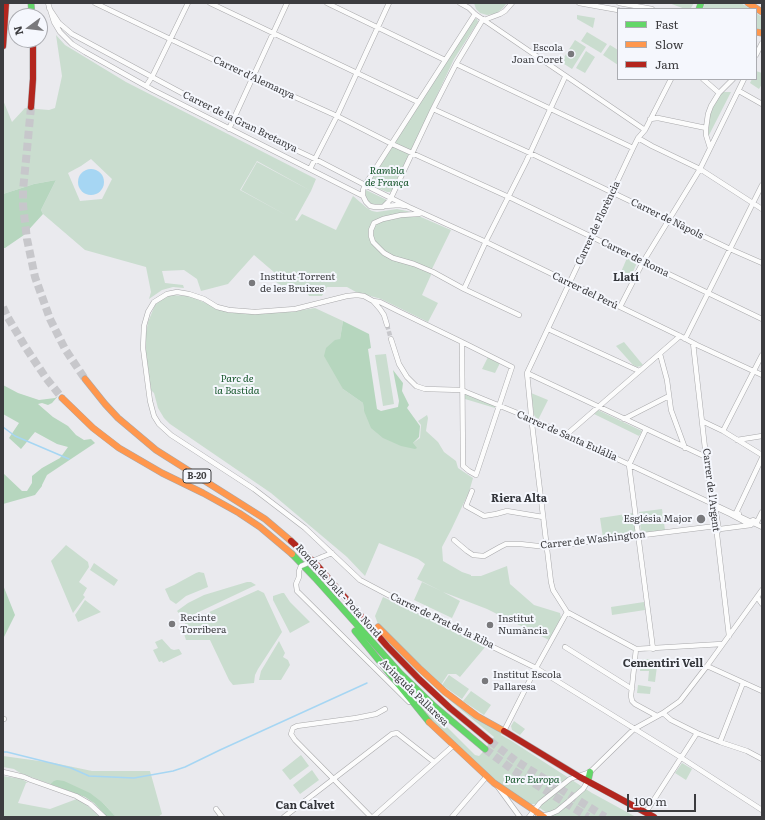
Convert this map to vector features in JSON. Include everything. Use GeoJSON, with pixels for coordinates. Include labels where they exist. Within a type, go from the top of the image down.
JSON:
{"type":"FeatureCollection","features":[{"type":"Feature","properties":{"kind":"main road"},"geometry":{"type":"LineString","coordinates":[[3,46],[6,3]]}},
{"type":"Feature","properties":{"kind":"main road"},"geometry":{"type":"LineString","coordinates":[[31,107],[33,48]]}},
{"type":"Feature","properties":{"kind":"main road","name":"Ronda de Dalt - Pota Nord"},"geometry":{"type":"LineString","coordinates":[[85,379],[118,418],[156,450],[265,519],[290,540],[316,564],[387,646],[419,679],[450,708],[490,741]]}},
{"type":"Feature","properties":{"kind":"main road","name":"Ronda de Dalt - Pota Nord"},"geometry":{"type":"LineString","coordinates":[[62,398],[93,428],[119,448],[162,473],[239,513],[260,527],[288,550],[401,674],[434,706],[485,749]]}},
{"type":"Feature","properties":{"kind":"main road"},"geometry":{"type":"LineString","coordinates":[[316,564],[353,600],[393,643],[445,692],[477,716],[578,776],[654,817]]}},
{"type":"Feature","properties":{"kind":"main road"},"geometry":{"type":"LineString","coordinates":[[303,567],[429,722]]}},
{"type":"Feature","properties":{"kind":"main road","name":"Avinguda Pallaresa"},"geometry":{"type":"LineString","coordinates":[[429,722],[494,783],[541,817]]}},
{"type":"Feature","properties":{"kind":"main road"},"geometry":{"type":"LineString","coordinates":[[588,781],[590,772]]}},
{"type":"Feature","properties":{"kind":"street","name":"Carrer d'Alemanya"},"geometry":{"type":"LineString","coordinates":[[94,3],[413,153]]}},
{"type":"Feature","properties":{"kind":"street"},"geometry":{"type":"LineString","coordinates":[[146,86],[152,77],[188,3]]}},
{"type":"Feature","properties":{"kind":"street"},"geometry":{"type":"LineString","coordinates":[[210,3],[418,102]]}},
{"type":"Feature","properties":{"kind":"street"},"geometry":{"type":"LineString","coordinates":[[229,129],[234,121],[286,3]]}},
{"type":"Feature","properties":{"kind":"street"},"geometry":{"type":"LineString","coordinates":[[327,3],[445,60]]}},
{"type":"Feature","properties":{"kind":"street"},"geometry":{"type":"LineString","coordinates":[[310,169],[389,3]]}},
{"type":"Feature","properties":{"kind":"street"},"geometry":{"type":"LineString","coordinates":[[460,3],[469,5],[470,10],[475,14],[645,130]]}},
{"type":"Feature","properties":{"kind":"street"},"geometry":{"type":"LineString","coordinates":[[475,14],[365,185],[362,196],[370,206],[375,208],[383,207],[392,198],[456,64],[484,20],[505,12],[512,3]]}},
{"type":"Feature","properties":{"kind":"street"},"geometry":{"type":"LineString","coordinates":[[579,3],[617,10]]}},
{"type":"Feature","properties":{"kind":"street"},"geometry":{"type":"LineString","coordinates":[[619,3],[646,8]]}},
{"type":"Feature","properties":{"kind":"street","name":"Carrer de la Gran Bretanya"},"geometry":{"type":"LineString","coordinates":[[48,6],[59,23],[72,34],[89,44],[234,121],[315,159],[392,198]]}},
{"type":"Feature","properties":{"kind":"street","name":"Carrer de la Gran Bretanya"},"geometry":{"type":"LineString","coordinates":[[48,6],[54,22],[60,32],[72,44],[85,52],[146,86],[362,196]]}},
{"type":"Feature","properties":{"kind":"street"},"geometry":{"type":"LineString","coordinates":[[757,53],[762,43]]}},
{"type":"Feature","properties":{"kind":"street"},"geometry":{"type":"LineString","coordinates":[[85,52],[89,44]]}},
{"type":"Feature","properties":{"kind":"street"},"geometry":{"type":"LineString","coordinates":[[456,64],[633,148]]}},
{"type":"Feature","properties":{"kind":"street"},"geometry":{"type":"LineString","coordinates":[[464,288],[566,77]]}},
{"type":"Feature","properties":{"kind":"street","name":"Carrer de Florència"},"geometry":{"type":"LineString","coordinates":[[527,373],[633,148],[638,138],[645,130],[670,80]]}},
{"type":"Feature","properties":{"kind":"street"},"geometry":{"type":"LineString","coordinates":[[703,80],[719,93]]}},
{"type":"Feature","properties":{"kind":"street"},"geometry":{"type":"LineString","coordinates":[[710,148],[706,135],[708,114],[719,93],[732,80]]}},
{"type":"Feature","properties":{"kind":"street"},"geometry":{"type":"LineString","coordinates":[[620,307],[643,262],[700,169],[744,80]]}},
{"type":"Feature","properties":{"kind":"street"},"geometry":{"type":"LineString","coordinates":[[739,91],[762,104]]}},
{"type":"Feature","properties":{"kind":"street","name":"Carrer de Nàpols"},"geometry":{"type":"LineString","coordinates":[[434,109],[762,263]]}},
{"type":"Feature","properties":{"kind":"street"},"geometry":{"type":"LineString","coordinates":[[650,119],[658,118],[706,128]]}},
{"type":"Feature","properties":{"kind":"street"},"geometry":{"type":"LineString","coordinates":[[638,138],[700,169],[762,209]]}},
{"type":"Feature","properties":{"kind":"street","name":"Carrer de Roma"},"geometry":{"type":"LineString","coordinates":[[413,153],[762,319]]}},
{"type":"Feature","properties":{"kind":"street"},"geometry":{"type":"LineString","coordinates":[[566,435],[639,371],[683,337],[708,294],[762,185]]}},
{"type":"Feature","properties":{"kind":"street","name":"Carrer del Perú"},"geometry":{"type":"LineString","coordinates":[[392,198],[683,337],[693,344],[762,375]]}},
{"type":"Feature","properties":{"kind":"street","name":"Carrer del Perú"},"geometry":{"type":"LineString","coordinates":[[383,207],[399,205],[409,207]]}},
{"type":"Feature","properties":{"kind":"street"},"geometry":{"type":"LineString","coordinates":[[422,213],[401,215],[377,221],[374,223],[372,230],[371,236],[373,242],[384,253],[393,258],[414,264],[433,272],[519,315]]}},
{"type":"Feature","properties":{"kind":"street","name":"Carrer de Prat de la Riba"},"geometry":{"type":"LineString","coordinates":[[373,301],[364,296],[357,295],[347,296],[295,309],[255,312],[229,310],[217,307],[204,299],[189,294],[177,292],[167,294],[154,302],[148,312],[144,326],[143,348],[150,401],[158,424],[278,506],[305,528],[360,580],[415,609],[536,668],[680,757],[762,810]]}},
{"type":"Feature","properties":{"kind":"street"},"geometry":{"type":"LineString","coordinates":[[373,301],[384,315],[388,325]]}},
{"type":"Feature","properties":{"kind":"street"},"geometry":{"type":"LineString","coordinates":[[373,301],[380,302],[462,342],[512,367],[476,475],[463,466],[462,342]]}},
{"type":"Feature","properties":{"kind":"street"},"geometry":{"type":"LineString","coordinates":[[548,329],[639,371]]}},
{"type":"Feature","properties":{"kind":"street","name":"Carrer de Santa Eulália"},"geometry":{"type":"LineString","coordinates":[[391,339],[399,364],[407,377],[416,386],[425,389],[462,390],[566,435],[762,526]]}},
{"type":"Feature","properties":{"kind":"street","name":"Carrer de l'Argent"},"geometry":{"type":"LineString","coordinates":[[693,344],[706,458],[712,504],[717,528],[729,636]]}},
{"type":"Feature","properties":{"kind":"street"},"geometry":{"type":"LineString","coordinates":[[660,354],[667,380],[671,410],[685,448]]}},
{"type":"Feature","properties":{"kind":"street"},"geometry":{"type":"LineString","coordinates":[[723,431],[762,355]]}},
{"type":"Feature","properties":{"kind":"street"},"geometry":{"type":"LineString","coordinates":[[527,373],[706,458]]}},
{"type":"Feature","properties":{"kind":"street"},"geometry":{"type":"LineString","coordinates":[[527,373],[551,582],[567,612],[636,649],[722,644]]}},
{"type":"Feature","properties":{"kind":"street"},"geometry":{"type":"LineString","coordinates":[[624,419],[669,396]]}},
{"type":"Feature","properties":{"kind":"street"},"geometry":{"type":"LineString","coordinates":[[702,421],[723,431],[762,455],[733,513]]}},
{"type":"Feature","properties":{"kind":"street"},"geometry":{"type":"LineString","coordinates":[[646,429],[629,465],[653,648]]}},
{"type":"Feature","properties":{"kind":"street"},"geometry":{"type":"LineString","coordinates":[[737,440],[762,436]]}},
{"type":"Feature","properties":{"kind":"street"},"geometry":{"type":"LineString","coordinates":[[762,458],[736,513],[757,522],[762,512]]}},
{"type":"Feature","properties":{"kind":"street"},"geometry":{"type":"LineString","coordinates":[[472,491],[466,506],[484,516],[507,511],[543,517]]}},
{"type":"Feature","properties":{"kind":"street","name":"Carrer de Washington"},"geometry":{"type":"LineString","coordinates":[[454,540],[467,551],[484,556],[506,544],[547,547],[638,535],[717,528],[720,529],[751,525],[715,507],[717,528]]}},
{"type":"Feature","properties":{"kind":"street"},"geometry":{"type":"LineString","coordinates":[[303,567],[332,553]]}},
{"type":"Feature","properties":{"kind":"street","name":"Avinguda Pallaresa"},"geometry":{"type":"LineString","coordinates":[[303,567],[299,571],[296,584],[297,591],[429,722]]}},
{"type":"Feature","properties":{"kind":"street"},"geometry":{"type":"LineString","coordinates":[[530,817],[540,803],[570,779],[590,772],[634,729],[663,713],[680,701],[762,590]]}},
{"type":"Feature","properties":{"kind":"street"},"geometry":{"type":"LineString","coordinates":[[757,597],[762,604]]}},
{"type":"Feature","properties":{"kind":"street"},"geometry":{"type":"LineString","coordinates":[[504,731],[567,612]]}},
{"type":"Feature","properties":{"kind":"street"},"geometry":{"type":"LineString","coordinates":[[565,647],[632,689]]}},
{"type":"Feature","properties":{"kind":"street"},"geometry":{"type":"LineString","coordinates":[[636,649],[631,696],[632,701],[634,704],[657,716]]}},
{"type":"Feature","properties":{"kind":"street"},"geometry":{"type":"LineString","coordinates":[[707,666],[762,692]]}},
{"type":"Feature","properties":{"kind":"street"},"geometry":{"type":"LineString","coordinates":[[720,742],[743,683]]}},
{"type":"Feature","properties":{"kind":"street"},"geometry":{"type":"LineString","coordinates":[[385,709],[376,714],[361,717],[295,726],[291,734],[301,747],[372,817],[454,745]]}},
{"type":"Feature","properties":{"kind":"street"},"geometry":{"type":"LineString","coordinates":[[663,713],[671,720],[697,733],[747,751],[762,759]]}},
{"type":"Feature","properties":{"kind":"street"},"geometry":{"type":"LineString","coordinates":[[284,817],[392,734],[397,733],[434,762]]}},
{"type":"Feature","properties":{"kind":"street"},"geometry":{"type":"LineString","coordinates":[[646,812],[680,757],[697,733]]}},
{"type":"Feature","properties":{"kind":"street"},"geometry":{"type":"LineString","coordinates":[[3,772],[24,777],[76,796],[90,804],[104,817]]}},
{"type":"Feature","properties":{"kind":"street"},"geometry":{"type":"LineString","coordinates":[[452,817],[487,776]]}},
{"type":"Feature","properties":{"kind":"street"},"geometry":{"type":"LineString","coordinates":[[541,817],[550,814],[568,802],[583,789],[588,781]]}},
{"type":"Feature","properties":{"kind":"street"},"geometry":{"type":"LineString","coordinates":[[494,783],[520,817]]}},
{"type":"Feature","properties":{"kind":"street"},"geometry":{"type":"LineString","coordinates":[[216,809],[222,817]]}},
{"type":"Feature","properties":{"kind":"green space"},"geometry":{"type":"Polygon","coordinates":[[[474,3],[507,3],[495,14],[487,15],[480,13],[476,9],[474,3]]]}},
{"type":"Feature","properties":{"kind":"green space"},"geometry":{"type":"Polygon","coordinates":[[[669,3],[694,3],[691,8],[682,8],[669,3]]]}},
{"type":"Feature","properties":{"kind":"green space"},"geometry":{"type":"Polygon","coordinates":[[[705,3],[741,3],[748,8],[703,8],[705,3]]]}},
{"type":"Feature","properties":{"kind":"green space"},"geometry":{"type":"Polygon","coordinates":[[[757,14],[762,17],[762,30],[757,29],[757,14]]]}},
{"type":"Feature","properties":{"kind":"green space"},"geometry":{"type":"Polygon","coordinates":[[[577,15],[595,18],[593,28],[577,19],[577,15]]]}},
{"type":"Feature","properties":{"kind":"green space","name":"Rambla de França"},"geometry":{"type":"Polygon","coordinates":[[[477,19],[478,22],[454,59],[393,189],[390,192],[387,192],[373,186],[371,180],[473,20],[477,19]]]}},
{"type":"Feature","properties":{"kind":"green space"},"geometry":{"type":"Polygon","coordinates":[[[587,32],[607,44],[601,53],[581,41],[587,32]]]}},
{"type":"Feature","properties":{"kind":"green space"},"geometry":{"type":"Polygon","coordinates":[[[56,35],[65,45],[126,82],[316,179],[311,191],[257,161],[240,190],[297,221],[302,214],[336,230],[353,196],[372,211],[377,212],[397,209],[407,211],[451,230],[431,271],[431,275],[422,295],[438,303],[428,322],[381,299],[356,292],[347,287],[327,287],[322,296],[309,296],[305,287],[283,286],[276,282],[275,273],[254,255],[228,284],[201,291],[197,279],[184,270],[162,271],[165,283],[183,285],[184,288],[173,287],[162,290],[149,299],[151,292],[146,267],[85,250],[43,214],[41,210],[56,180],[34,184],[3,194],[3,100],[12,122],[25,108],[49,110],[55,108],[62,76],[56,35]],[[91,159],[68,173],[80,201],[102,199],[112,179],[91,159]]]}},
{"type":"Feature","properties":{"kind":"green space"},"geometry":{"type":"Polygon","coordinates":[[[575,40],[586,47],[572,69],[561,62],[575,40]]]}},
{"type":"Feature","properties":{"kind":"green space"},"geometry":{"type":"Polygon","coordinates":[[[610,45],[617,49],[617,64],[603,55],[610,45]]]}},
{"type":"Feature","properties":{"kind":"green space"},"geometry":{"type":"Polygon","coordinates":[[[586,51],[595,57],[585,73],[576,68],[586,51]]]}},
{"type":"Feature","properties":{"kind":"green space"},"geometry":{"type":"Polygon","coordinates":[[[757,71],[762,73],[762,84],[759,89],[750,83],[752,80],[757,80],[757,71]]]}},
{"type":"Feature","properties":{"kind":"green space"},"geometry":{"type":"Polygon","coordinates":[[[721,92],[731,92],[708,137],[707,134],[710,113],[721,92]]]}},
{"type":"Feature","properties":{"kind":"green space"},"geometry":{"type":"Polygon","coordinates":[[[257,162],[311,191],[295,220],[241,190],[257,162]]]}},
{"type":"Feature","properties":{"kind":"green space"},"geometry":{"type":"Polygon","coordinates":[[[56,180],[41,210],[43,214],[24,235],[3,248],[3,194],[34,184],[56,180]]]}},
{"type":"Feature","properties":{"kind":"green space"},"geometry":{"type":"Polygon","coordinates":[[[366,190],[387,200],[380,205],[372,204],[366,198],[366,190]]]}},
{"type":"Feature","properties":{"kind":"green space"},"geometry":{"type":"Polygon","coordinates":[[[627,258],[635,262],[636,265],[632,274],[621,272],[627,258]]]}},
{"type":"Feature","properties":{"kind":"green space","name":"Parc de la Bastida"},"geometry":{"type":"Polygon","coordinates":[[[171,295],[194,298],[229,313],[290,312],[315,308],[343,321],[340,339],[343,389],[363,403],[364,411],[413,443],[420,438],[421,425],[418,421],[427,415],[426,431],[438,442],[444,452],[456,461],[458,468],[473,478],[469,492],[442,547],[443,561],[471,576],[481,576],[507,566],[510,584],[534,605],[560,613],[561,618],[549,640],[487,609],[443,592],[460,601],[452,618],[414,600],[422,582],[441,591],[417,579],[425,564],[418,559],[379,543],[365,576],[347,557],[271,493],[170,424],[158,408],[154,393],[151,390],[146,354],[146,333],[148,322],[155,305],[160,300],[171,295]]]}},
{"type":"Feature","properties":{"kind":"green space"},"geometry":{"type":"Polygon","coordinates":[[[343,321],[369,334],[371,348],[368,349],[377,409],[381,411],[398,407],[399,401],[393,370],[403,383],[402,391],[409,405],[407,408],[420,426],[419,437],[413,443],[417,448],[415,449],[401,446],[383,438],[371,428],[364,411],[363,403],[343,389],[324,356],[326,348],[335,340],[340,339],[343,321]]]}},
{"type":"Feature","properties":{"kind":"green space"},"geometry":{"type":"Polygon","coordinates":[[[624,342],[643,365],[637,367],[633,365],[616,346],[624,342]]]}},
{"type":"Feature","properties":{"kind":"green space"},"geometry":{"type":"Polygon","coordinates":[[[386,354],[394,404],[383,406],[375,355],[386,354]]]}},
{"type":"Feature","properties":{"kind":"green space"},"geometry":{"type":"Polygon","coordinates":[[[488,357],[500,363],[495,373],[482,369],[488,357]]]}},
{"type":"Feature","properties":{"kind":"green space"},"geometry":{"type":"Polygon","coordinates":[[[3,385],[18,393],[39,400],[55,398],[58,396],[48,405],[42,403],[38,404],[53,417],[68,426],[76,435],[84,440],[91,439],[95,443],[47,475],[42,486],[35,495],[3,504],[3,473],[22,491],[27,491],[32,483],[32,476],[42,468],[60,458],[68,447],[57,444],[35,432],[21,449],[9,438],[19,423],[3,414],[3,385]]]}},
{"type":"Feature","properties":{"kind":"green space"},"geometry":{"type":"Polygon","coordinates":[[[465,393],[495,406],[495,408],[465,399],[465,393]]]}},
{"type":"Feature","properties":{"kind":"green space"},"geometry":{"type":"Polygon","coordinates":[[[531,393],[548,400],[538,420],[534,415],[531,393]]]}},
{"type":"Feature","properties":{"kind":"green space"},"geometry":{"type":"Polygon","coordinates":[[[598,410],[642,431],[639,436],[594,414],[598,410]]]}},
{"type":"Feature","properties":{"kind":"green space"},"geometry":{"type":"Polygon","coordinates":[[[662,509],[665,530],[641,533],[639,512],[662,509]]]}},
{"type":"Feature","properties":{"kind":"green space"},"geometry":{"type":"Polygon","coordinates":[[[633,513],[636,534],[603,538],[600,518],[633,513]]]}},
{"type":"Feature","properties":{"kind":"green space"},"geometry":{"type":"Polygon","coordinates":[[[66,545],[88,562],[89,567],[79,582],[87,588],[83,595],[85,597],[73,613],[51,561],[66,545]]]}},
{"type":"Feature","properties":{"kind":"green space"},"geometry":{"type":"Polygon","coordinates":[[[94,563],[118,580],[114,586],[90,570],[94,563]]]}},
{"type":"Feature","properties":{"kind":"green space"},"geometry":{"type":"Polygon","coordinates":[[[199,572],[204,573],[208,587],[186,596],[176,604],[170,600],[165,589],[199,572]]]}},
{"type":"Feature","properties":{"kind":"green space"},"geometry":{"type":"Polygon","coordinates":[[[251,582],[256,585],[184,619],[177,611],[188,603],[204,595],[251,582]]]}},
{"type":"Feature","properties":{"kind":"green space"},"geometry":{"type":"Polygon","coordinates":[[[3,585],[15,615],[3,639],[3,585]]]}},
{"type":"Feature","properties":{"kind":"green space"},"geometry":{"type":"Polygon","coordinates":[[[258,590],[264,593],[282,632],[258,669],[255,675],[254,683],[233,685],[229,680],[210,640],[186,640],[184,634],[187,629],[185,623],[258,590]]]}},
{"type":"Feature","properties":{"kind":"green space"},"geometry":{"type":"Polygon","coordinates":[[[284,593],[290,602],[310,622],[290,633],[273,600],[273,596],[284,593]]]}},
{"type":"Feature","properties":{"kind":"green space"},"geometry":{"type":"Polygon","coordinates":[[[383,597],[486,646],[460,677],[456,674],[448,674],[441,685],[378,624],[375,616],[383,597]]]}},
{"type":"Feature","properties":{"kind":"green space"},"geometry":{"type":"Polygon","coordinates":[[[85,600],[101,612],[78,622],[75,615],[85,600]]]}},
{"type":"Feature","properties":{"kind":"green space"},"geometry":{"type":"Polygon","coordinates":[[[644,602],[645,610],[612,615],[611,607],[644,602]]]}},
{"type":"Feature","properties":{"kind":"green space"},"geometry":{"type":"Polygon","coordinates":[[[162,639],[171,649],[179,649],[182,654],[163,663],[162,661],[159,662],[153,650],[158,648],[155,642],[162,639]]]}},
{"type":"Feature","properties":{"kind":"green space"},"geometry":{"type":"Polygon","coordinates":[[[279,641],[285,653],[283,657],[288,660],[290,665],[281,680],[259,680],[261,671],[279,641]]]}},
{"type":"Feature","properties":{"kind":"green space"},"geometry":{"type":"Polygon","coordinates":[[[641,659],[650,659],[649,665],[657,666],[655,682],[648,681],[649,671],[640,671],[641,659]]]}},
{"type":"Feature","properties":{"kind":"green space"},"geometry":{"type":"Polygon","coordinates":[[[449,675],[469,689],[462,699],[442,685],[449,675]]]}},
{"type":"Feature","properties":{"kind":"green space","name":"Parc Europa"},"geometry":{"type":"Polygon","coordinates":[[[397,677],[475,755],[479,756],[494,737],[447,698],[501,733],[501,735],[592,793],[636,817],[553,817],[534,804],[529,804],[502,786],[431,720],[397,677]]]}},
{"type":"Feature","properties":{"kind":"green space"},"geometry":{"type":"Polygon","coordinates":[[[638,685],[651,687],[650,694],[637,693],[638,685]]]}},
{"type":"Feature","properties":{"kind":"green space"},"geometry":{"type":"Polygon","coordinates":[[[471,691],[491,705],[484,715],[463,701],[471,691]]]}},
{"type":"Feature","properties":{"kind":"green space"},"geometry":{"type":"Polygon","coordinates":[[[514,721],[525,729],[520,735],[512,730],[511,726],[514,721]]]}},
{"type":"Feature","properties":{"kind":"green space"},"geometry":{"type":"Polygon","coordinates":[[[301,755],[309,766],[290,780],[282,770],[301,755]]]}},
{"type":"Feature","properties":{"kind":"green space"},"geometry":{"type":"Polygon","coordinates":[[[3,756],[54,763],[92,771],[150,771],[162,814],[158,817],[116,817],[103,803],[53,782],[50,784],[20,773],[14,769],[3,767],[3,756]]]}},
{"type":"Feature","properties":{"kind":"green space"},"geometry":{"type":"Polygon","coordinates":[[[682,763],[692,769],[686,780],[675,773],[682,763]]]}},
{"type":"Feature","properties":{"kind":"green space"},"geometry":{"type":"Polygon","coordinates":[[[312,770],[319,780],[300,794],[293,785],[312,770]]]}},
{"type":"Feature","properties":{"kind":"green space"},"geometry":{"type":"Polygon","coordinates":[[[3,776],[22,779],[28,783],[26,783],[18,803],[50,809],[77,799],[100,817],[3,817],[3,776]]]}},
{"type":"Feature","properties":{"kind":"green space"},"geometry":{"type":"Polygon","coordinates":[[[57,780],[64,781],[90,793],[103,803],[116,817],[107,817],[94,803],[85,797],[50,784],[57,780]]]}},
{"type":"Feature","properties":{"kind":"water"},"geometry":{"type":"Polygon","coordinates":[[[91,169],[100,173],[104,182],[100,191],[91,195],[82,191],[78,182],[82,173],[91,169]]]}},
{"type":"Feature","properties":{"kind":"waterway"},"geometry":{"type":"LineString","coordinates":[[3,427],[15,436],[69,459]]}},
{"type":"Feature","properties":{"kind":"waterway"},"geometry":{"type":"LineString","coordinates":[[3,752],[71,768],[89,776],[134,778],[173,771],[185,767],[367,683]]}},
{"type":"Feature","properties":{"kind":"tunnel"},"geometry":{"type":"LineString","coordinates":[[31,107],[23,190],[23,205],[27,239],[35,277],[50,319],[65,349],[85,379]]}},
{"type":"Feature","properties":{"kind":"tunnel"},"geometry":{"type":"LineString","coordinates":[[3,307],[26,348],[46,378],[62,398]]}},
{"type":"Feature","properties":{"kind":"tunnel"},"geometry":{"type":"LineString","coordinates":[[387,325],[391,339]]}},
{"type":"Feature","properties":{"kind":"tunnel"},"geometry":{"type":"LineString","coordinates":[[490,741],[516,761],[605,817]]}},
{"type":"Feature","properties":{"kind":"tunnel"},"geometry":{"type":"LineString","coordinates":[[485,749],[513,770],[588,817]]}},
{"type":"Feature","properties":{"kind":"traffic: fast"},"geometry":{"type":"LineString","coordinates":[[31,3],[31,8]]}},
{"type":"Feature","properties":{"kind":"traffic: fast"},"geometry":{"type":"LineString","coordinates":[[699,8],[701,3]]}},
{"type":"Feature","properties":{"kind":"traffic: fast"},"geometry":{"type":"LineString","coordinates":[[292,554],[401,674],[434,706],[485,749]]}},
{"type":"Feature","properties":{"kind":"traffic: fast"},"geometry":{"type":"LineString","coordinates":[[355,631],[429,722]]}},
{"type":"Feature","properties":{"kind":"traffic: fast"},"geometry":{"type":"LineString","coordinates":[[588,781],[590,772]]}},
{"type":"Feature","properties":{"kind":"traffic: slow"},"geometry":{"type":"LineString","coordinates":[[748,3],[756,8]]}},
{"type":"Feature","properties":{"kind":"traffic: slow"},"geometry":{"type":"LineString","coordinates":[[757,9],[762,12]]}},
{"type":"Feature","properties":{"kind":"traffic: slow"},"geometry":{"type":"LineString","coordinates":[[757,32],[762,33]]}},
{"type":"Feature","properties":{"kind":"traffic: slow"},"geometry":{"type":"LineString","coordinates":[[85,379],[118,418],[156,450],[265,519],[291,541]]}},
{"type":"Feature","properties":{"kind":"traffic: slow"},"geometry":{"type":"LineString","coordinates":[[62,398],[93,428],[119,448],[162,473],[239,513],[260,527],[292,554]]}},
{"type":"Feature","properties":{"kind":"traffic: slow"},"geometry":{"type":"LineString","coordinates":[[378,627],[445,692],[477,716],[504,731]]}},
{"type":"Feature","properties":{"kind":"traffic: slow"},"geometry":{"type":"LineString","coordinates":[[429,722],[494,783],[544,817]]}},
{"type":"Feature","properties":{"kind":"traffic: jam"},"geometry":{"type":"LineString","coordinates":[[3,46],[6,3]]}},
{"type":"Feature","properties":{"kind":"traffic: jam"},"geometry":{"type":"LineString","coordinates":[[31,107],[33,48]]}},
{"type":"Feature","properties":{"kind":"traffic: jam"},"geometry":{"type":"LineString","coordinates":[[291,541],[316,564],[387,646],[419,679],[450,708],[490,741]]}},
{"type":"Feature","properties":{"kind":"traffic: jam"},"geometry":{"type":"LineString","coordinates":[[504,731],[578,776],[654,817]]}},
{"type":"Feature","properties":{"kind":"place","name":"Escola Joan Coret"},"geometry":{"type":"Point","coordinates":[571,54]}},
{"type":"Feature","properties":{"kind":"place","name":"Institut Torrent de les Bruixes"},"geometry":{"type":"Point","coordinates":[252,283]}},
{"type":"Feature","properties":{"kind":"place","name":"Església Major"},"geometry":{"type":"Point","coordinates":[701,519]}},
{"type":"Feature","properties":{"kind":"place","name":"Recinte Torribera"},"geometry":{"type":"Point","coordinates":[172,624]}},
{"type":"Feature","properties":{"kind":"place","name":"Institut Numància"},"geometry":{"type":"Point","coordinates":[490,625]}},
{"type":"Feature","properties":{"kind":"place","name":"Institut Escola Pallaresa"},"geometry":{"type":"Point","coordinates":[485,681]}},
{"type":"Feature","properties":{"kind":"district","name":"Llatí"},"geometry":{"type":"Point","coordinates":[626,278]}},
{"type":"Feature","properties":{"kind":"district","name":"Riera Alta"},"geometry":{"type":"Point","coordinates":[519,499]}},
{"type":"Feature","properties":{"kind":"district","name":"Cementiri Vell"},"geometry":{"type":"Point","coordinates":[663,664]}},
{"type":"Feature","properties":{"kind":"district","name":"Can Calvet"},"geometry":{"type":"Point","coordinates":[305,806]}}]}
